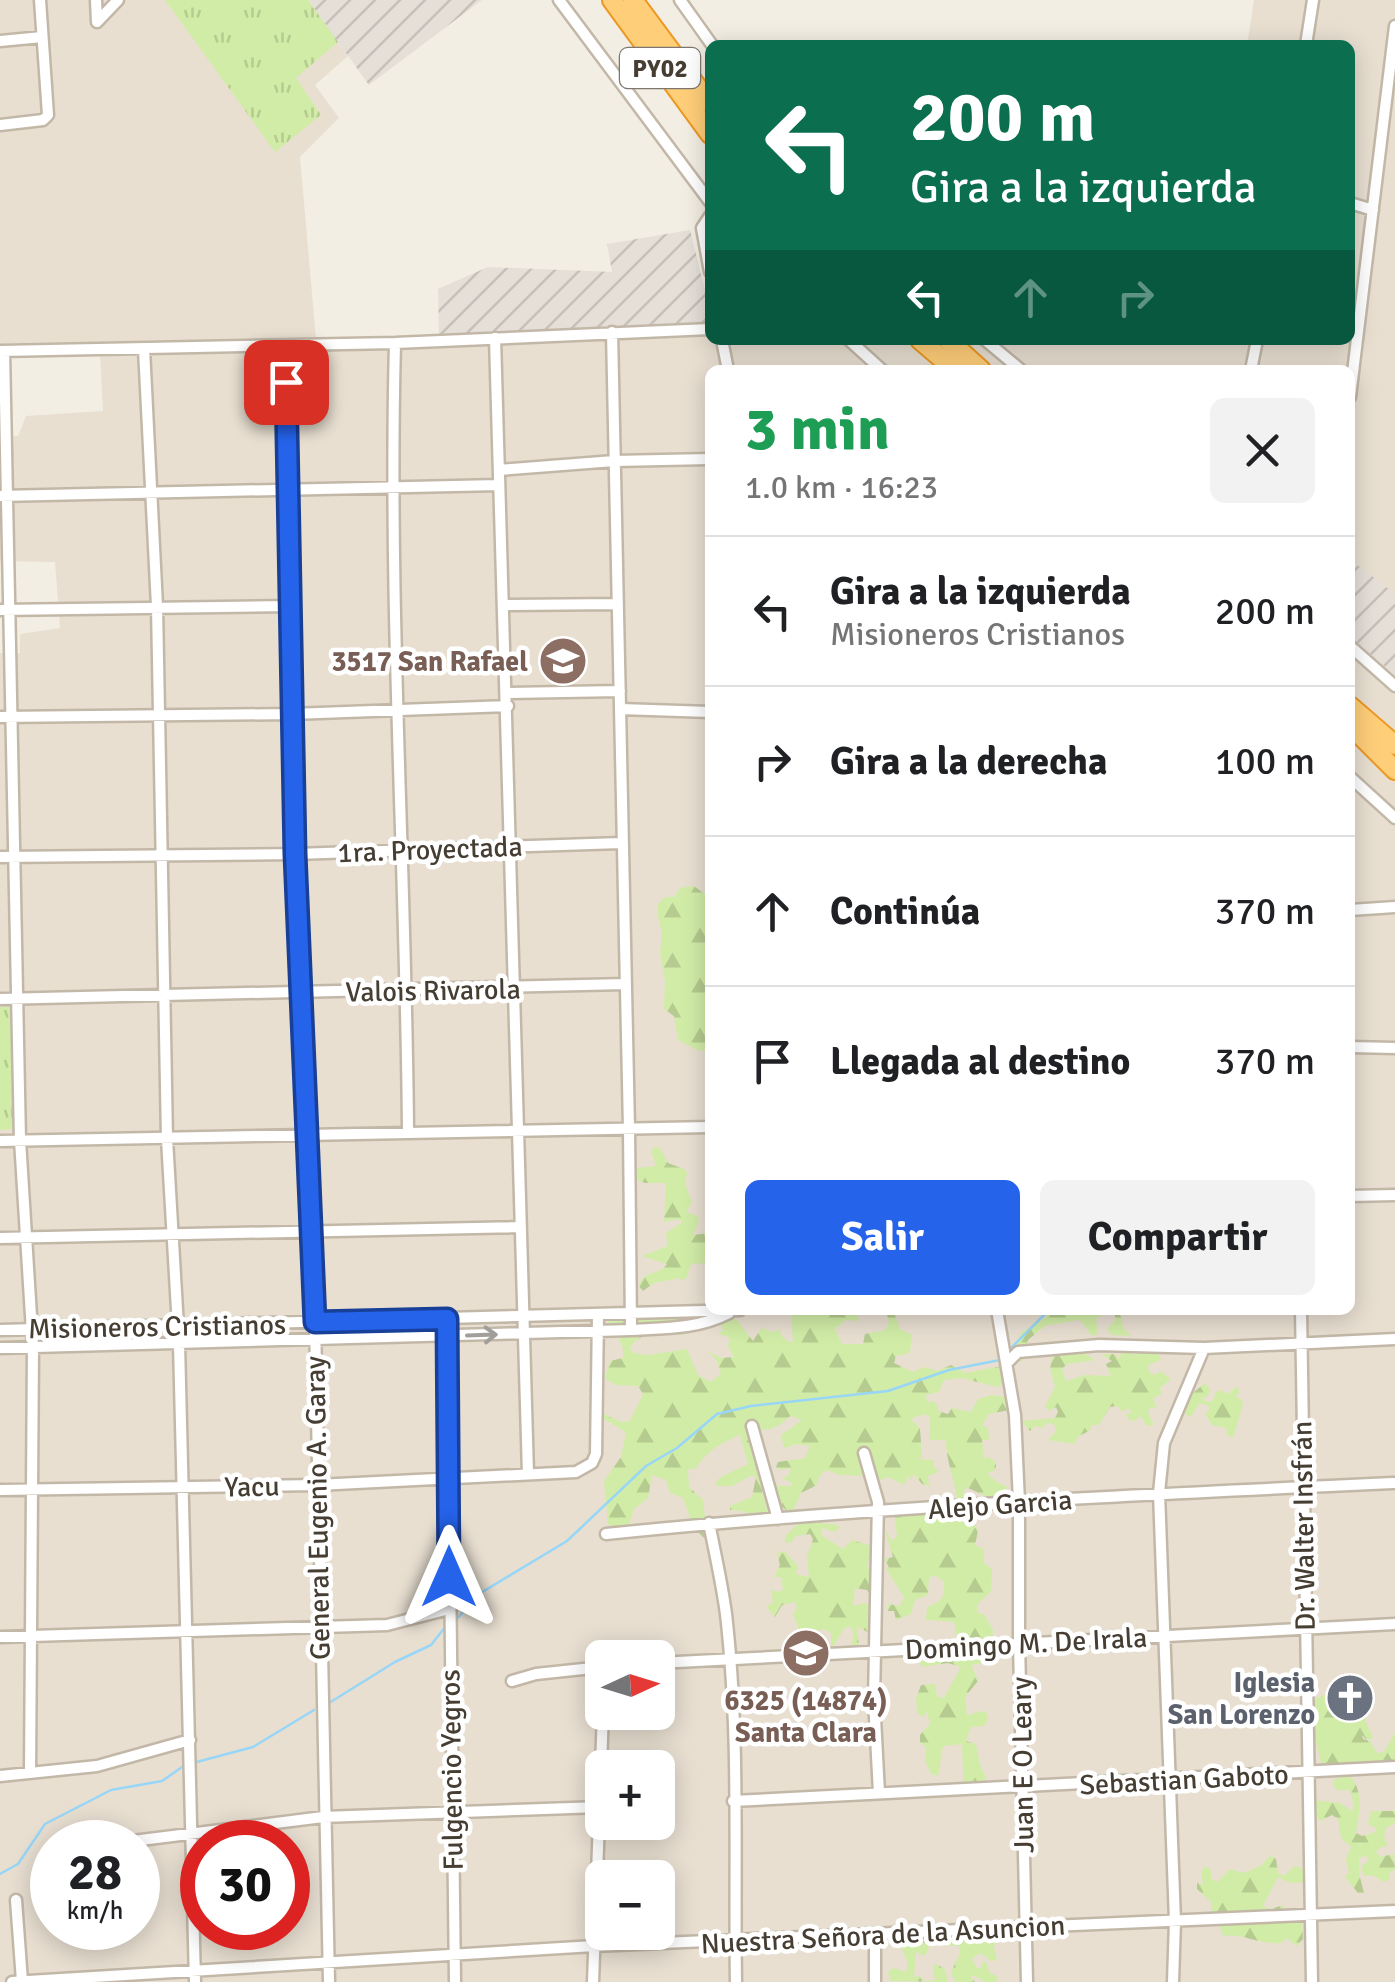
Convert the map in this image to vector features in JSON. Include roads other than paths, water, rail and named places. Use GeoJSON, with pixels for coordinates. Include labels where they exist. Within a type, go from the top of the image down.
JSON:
{"type":"FeatureCollection","features":[{"type":"Feature","properties":{"kind":"highway","name":"PY02"},"geometry":{"type":"LineString","coordinates":[[612,0],[705,127]]}},
{"type":"Feature","properties":{"kind":"highway","name":"PY02"},"geometry":{"type":"LineString","coordinates":[[633,0],[705,97]]}},
{"type":"Feature","properties":{"kind":"highway"},"geometry":{"type":"LineString","coordinates":[[926,345],[949,365]]}},
{"type":"Feature","properties":{"kind":"highway"},"geometry":{"type":"LineString","coordinates":[[954,345],[976,365]]}},
{"type":"Feature","properties":{"kind":"highway"},"geometry":{"type":"LineString","coordinates":[[1355,710],[1395,744]]}},
{"type":"Feature","properties":{"kind":"highway"},"geometry":{"type":"LineString","coordinates":[[1355,730],[1395,770]]}},
{"type":"Feature","properties":{"kind":"street"},"geometry":{"type":"LineString","coordinates":[[0,125],[43,120],[48,115],[40,0]]}},
{"type":"Feature","properties":{"kind":"street"},"geometry":{"type":"LineString","coordinates":[[96,0],[98,22],[118,0]]}},
{"type":"Feature","properties":{"kind":"street"},"geometry":{"type":"LineString","coordinates":[[559,0],[705,195]]}},
{"type":"Feature","properties":{"kind":"street"},"geometry":{"type":"LineString","coordinates":[[680,0],[708,40]]}},
{"type":"Feature","properties":{"kind":"street"},"geometry":{"type":"LineString","coordinates":[[1307,40],[1313,0]]}},
{"type":"Feature","properties":{"kind":"street"},"geometry":{"type":"LineString","coordinates":[[1354,365],[1395,26]]}},
{"type":"Feature","properties":{"kind":"street"},"geometry":{"type":"LineString","coordinates":[[0,41],[42,37]]}},
{"type":"Feature","properties":{"kind":"street"},"geometry":{"type":"LineString","coordinates":[[1355,205],[1373,210]]}},
{"type":"Feature","properties":{"kind":"street"},"geometry":{"type":"LineString","coordinates":[[30,1774],[33,1348],[20,1140],[14,717],[4,610],[2,351],[395,343],[705,329]]}},
{"type":"Feature","properties":{"kind":"street"},"geometry":{"type":"LineString","coordinates":[[612,332],[631,1330]]}},
{"type":"Feature","properties":{"kind":"street"},"geometry":{"type":"LineString","coordinates":[[495,338],[528,1474]]}},
{"type":"Feature","properties":{"kind":"street"},"geometry":{"type":"LineString","coordinates":[[395,343],[391,487],[400,710],[408,1131]]}},
{"type":"Feature","properties":{"kind":"street"},"geometry":{"type":"LineString","coordinates":[[854,345],[876,365]]}},
{"type":"Feature","properties":{"kind":"street"},"geometry":{"type":"LineString","coordinates":[[992,345],[1015,365]]}},
{"type":"Feature","properties":{"kind":"street","name":"General Eugenio A. Garay"},"geometry":{"type":"LineString","coordinates":[[285,346],[295,854],[315,1322],[328,1982]]}},
{"type":"Feature","properties":{"kind":"street"},"geometry":{"type":"LineString","coordinates":[[144,349],[157,606],[167,1139],[179,1344],[192,1820]]}},
{"type":"Feature","properties":{"kind":"street"},"geometry":{"type":"LineString","coordinates":[[498,470],[705,459]]}},
{"type":"Feature","properties":{"kind":"street"},"geometry":{"type":"LineString","coordinates":[[4,496],[499,485]]}},
{"type":"Feature","properties":{"kind":"street"},"geometry":{"type":"LineString","coordinates":[[504,605],[618,604]]}},
{"type":"Feature","properties":{"kind":"street"},"geometry":{"type":"LineString","coordinates":[[4,610],[290,606]]}},
{"type":"Feature","properties":{"kind":"street"},"geometry":{"type":"LineString","coordinates":[[1355,650],[1395,686]]}},
{"type":"Feature","properties":{"kind":"street"},"geometry":{"type":"LineString","coordinates":[[0,717],[400,710],[620,690]]}},
{"type":"Feature","properties":{"kind":"street"},"geometry":{"type":"LineString","coordinates":[[620,709],[705,712]]}},
{"type":"Feature","properties":{"kind":"street"},"geometry":{"type":"LineString","coordinates":[[1355,782],[1395,818]]}},
{"type":"Feature","properties":{"kind":"street","name":"1ra. Proyectada"},"geometry":{"type":"LineString","coordinates":[[0,857],[295,854],[621,843]]}},
{"type":"Feature","properties":{"kind":"street"},"geometry":{"type":"LineString","coordinates":[[1355,910],[1395,907]]}},
{"type":"Feature","properties":{"kind":"street","name":"Valois Rivarola"},"geometry":{"type":"LineString","coordinates":[[0,999],[626,984]]}},
{"type":"Feature","properties":{"kind":"street"},"geometry":{"type":"LineString","coordinates":[[1355,1048],[1395,1048]]}},
{"type":"Feature","properties":{"kind":"street"},"geometry":{"type":"LineString","coordinates":[[0,1141],[705,1127]]}},
{"type":"Feature","properties":{"kind":"street"},"geometry":{"type":"LineString","coordinates":[[1355,1196],[1395,1195]]}},
{"type":"Feature","properties":{"kind":"street"},"geometry":{"type":"LineString","coordinates":[[0,1238],[521,1227]]}},
{"type":"Feature","properties":{"kind":"street","name":"Misioneros Cristianos"},"geometry":{"type":"LineString","coordinates":[[0,1330],[705,1311]]}},
{"type":"Feature","properties":{"kind":"street","name":"Yacu"},"geometry":{"type":"LineString","coordinates":[[0,1490],[317,1485],[576,1472],[592,1463],[596,1454],[598,1315]]}},
{"type":"Feature","properties":{"kind":"street","name":"Misioneros Cristianos"},"geometry":{"type":"LineString","coordinates":[[0,1348],[631,1330],[712,1322],[727,1315]]}},
{"type":"Feature","properties":{"kind":"street","name":"Juan E O Leary"},"geometry":{"type":"LineString","coordinates":[[999,1315],[1015,1414],[1019,1502],[1027,1982]]}},
{"type":"Feature","properties":{"kind":"street","name":"Dr. Walter Insfrán"},"geometry":{"type":"LineString","coordinates":[[1301,1315],[1312,1982]]}},
{"type":"Feature","properties":{"kind":"street","name":"Fulgencio Yegros"},"geometry":{"type":"LineString","coordinates":[[447,1319],[454,1982]]}},
{"type":"Feature","properties":{"kind":"street"},"geometry":{"type":"LineString","coordinates":[[1005,1357],[1018,1352],[1099,1345],[1204,1348],[1395,1339]]}},
{"type":"Feature","properties":{"kind":"street"},"geometry":{"type":"LineString","coordinates":[[1173,1982],[1175,1921],[1159,1493],[1164,1443],[1204,1348]]}},
{"type":"Feature","properties":{"kind":"street"},"geometry":{"type":"LineString","coordinates":[[752,1426],[778,1519]]}},
{"type":"Feature","properties":{"kind":"street"},"geometry":{"type":"LineString","coordinates":[[864,1453],[878,1502],[874,1650],[880,1794]]}},
{"type":"Feature","properties":{"kind":"street","name":"Alejo Garcia"},"geometry":{"type":"LineString","coordinates":[[606,1534],[709,1523],[1019,1502],[1395,1483]]}},
{"type":"Feature","properties":{"kind":"street"},"geometry":{"type":"LineString","coordinates":[[709,1523],[726,1611],[730,1659],[736,1982]]}},
{"type":"Feature","properties":{"kind":"street"},"geometry":{"type":"LineString","coordinates":[[0,1637],[319,1628],[449,1619]]}},
{"type":"Feature","properties":{"kind":"street","name":"Domingo M. De Irala"},"geometry":{"type":"LineString","coordinates":[[675,1662],[1395,1624]]}},
{"type":"Feature","properties":{"kind":"street"},"geometry":{"type":"LineString","coordinates":[[512,1681],[585,1668]]}},
{"type":"Feature","properties":{"kind":"street"},"geometry":{"type":"LineString","coordinates":[[0,1776],[97,1766],[190,1740]]}},
{"type":"Feature","properties":{"kind":"street","name":"Sebastian Gaboto"},"geometry":{"type":"LineString","coordinates":[[734,1801],[1395,1767]]}},
{"type":"Feature","properties":{"kind":"street"},"geometry":{"type":"LineString","coordinates":[[300,1820],[585,1808]]}},
{"type":"Feature","properties":{"kind":"street"},"geometry":{"type":"LineString","coordinates":[[16,1900],[16,1982]]}},
{"type":"Feature","properties":{"kind":"street","name":"Nuestra Señora de la Asuncion"},"geometry":{"type":"LineString","coordinates":[[675,1943],[1395,1911]]}},
{"type":"Feature","properties":{"kind":"street"},"geometry":{"type":"LineString","coordinates":[[875,1934],[876,1982]]}},
{"type":"Feature","properties":{"kind":"street","name":"Nuestra Señora de la Asuncion"},"geometry":{"type":"LineString","coordinates":[[16,1982],[195,1976],[328,1962],[585,1947]]}},
{"type":"Feature","properties":{"kind":"street"},"geometry":{"type":"LineString","coordinates":[[194,1950],[195,1976]]}},
{"type":"Feature","properties":{"kind":"street"},"geometry":{"type":"LineString","coordinates":[[592,1982],[594,1950]]}},
{"type":"Feature","properties":{"kind":"waterway"},"geometry":{"type":"LineString","coordinates":[[1008,1351],[1044,1315]]}},
{"type":"Feature","properties":{"kind":"waterway"},"geometry":{"type":"LineString","coordinates":[[457,1619],[479,1594],[567,1541],[646,1466],[677,1448],[717,1414],[751,1406],[888,1391],[1003,1357]]}},
{"type":"Feature","properties":{"kind":"waterway"},"geometry":{"type":"LineString","coordinates":[[329,1703],[395,1662],[431,1645],[446,1626]]}},
{"type":"Feature","properties":{"kind":"waterway"},"geometry":{"type":"LineString","coordinates":[[193,1763],[253,1747],[314,1710]]}},
{"type":"Feature","properties":{"kind":"waterway"},"geometry":{"type":"LineString","coordinates":[[0,1874],[18,1864],[45,1824],[111,1790],[162,1781],[185,1765]]}},
{"type":"Feature","properties":{"kind":"place","name":"3517 San Rafael"},"geometry":{"type":"Point","coordinates":[563,661]}},
{"type":"Feature","properties":{"kind":"place","name":"6325 (14874) Santa Clara"},"geometry":{"type":"Point","coordinates":[806,1653]}},
{"type":"Feature","properties":{"kind":"place","name":"Iglesia San Lorenzo"},"geometry":{"type":"Point","coordinates":[1350,1698]}}]}
